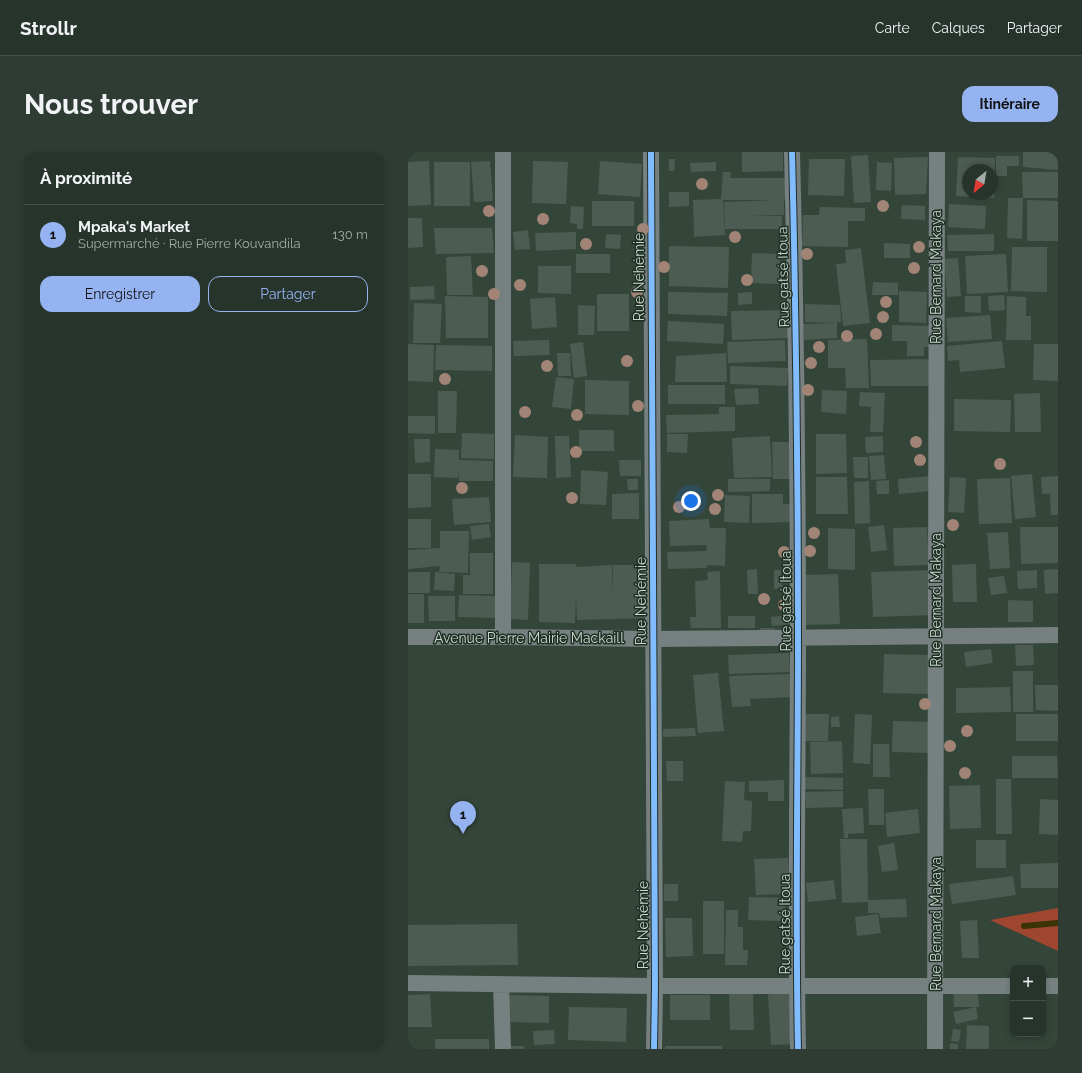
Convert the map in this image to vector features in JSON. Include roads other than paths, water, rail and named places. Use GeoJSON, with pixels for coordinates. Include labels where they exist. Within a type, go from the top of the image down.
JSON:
{"type":"FeatureCollection","features":[{"type":"Feature","properties":{"kind":"street"},"geometry":{"type":"LineString","coordinates":[[503,152],[503,637]]}},
{"type":"Feature","properties":{"kind":"street","name":"Rue Nehémie"},"geometry":{"type":"LineString","coordinates":[[651,152],[655,986],[654,1049]]}},
{"type":"Feature","properties":{"kind":"street","name":"Rue gatsé Itoua"},"geometry":{"type":"LineString","coordinates":[[792,152],[797,381],[798,1049]]}},
{"type":"Feature","properties":{"kind":"street","name":"Rue Bernard Makaya"},"geometry":{"type":"LineString","coordinates":[[935,1049],[936,152]]}},
{"type":"Feature","properties":{"kind":"street","name":"Avenue Pierre Mairie Mackaill"},"geometry":{"type":"LineString","coordinates":[[408,638],[798,638],[1058,635]]}},
{"type":"Feature","properties":{"kind":"street"},"geometry":{"type":"LineString","coordinates":[[408,983],[655,986],[1010,986]]}},
{"type":"Feature","properties":{"kind":"street"},"geometry":{"type":"LineString","coordinates":[[501,984],[503,1049]]}},
{"type":"Feature","properties":{"kind":"street"},"geometry":{"type":"LineString","coordinates":[[1046,986],[1058,986]]}},
{"type":"Feature","properties":{"kind":"waterway"},"geometry":{"type":"LineString","coordinates":[[1024,926],[1058,923]]}},
{"type":"Feature","properties":{"kind":"place","name":"Mpaka's Market"},"geometry":{"type":"Point","coordinates":[463,834]}}]}
